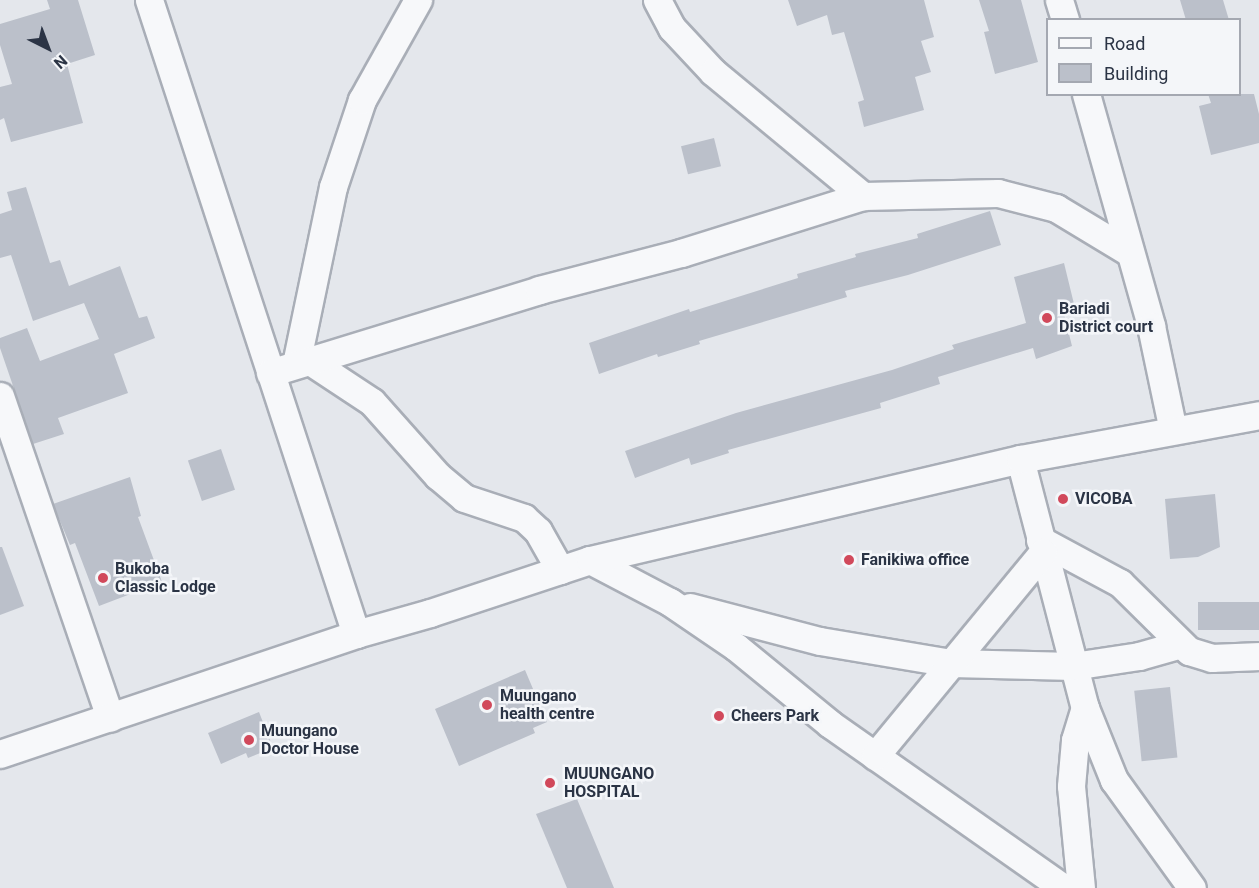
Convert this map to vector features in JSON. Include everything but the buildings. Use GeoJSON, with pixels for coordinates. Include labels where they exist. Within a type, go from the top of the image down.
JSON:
{"type":"FeatureCollection","features":[{"type":"Feature","properties":{"kind":"street"},"geometry":{"type":"LineString","coordinates":[[149,0],[356,634]]}},
{"type":"Feature","properties":{"kind":"street"},"geometry":{"type":"LineString","coordinates":[[303,363],[333,187],[362,99],[418,0]]}},
{"type":"Feature","properties":{"kind":"street"},"geometry":{"type":"LineString","coordinates":[[657,0],[672,28],[713,72],[863,196]]}},
{"type":"Feature","properties":{"kind":"street"},"geometry":{"type":"LineString","coordinates":[[1059,0],[1064,18]]}},
{"type":"Feature","properties":{"kind":"street"},"geometry":{"type":"LineString","coordinates":[[1087,96],[1151,326],[1173,430]]}},
{"type":"Feature","properties":{"kind":"street"},"geometry":{"type":"LineString","coordinates":[[270,373],[539,290],[681,253],[863,196],[998,193],[1056,208],[1129,252]]}},
{"type":"Feature","properties":{"kind":"street"},"geometry":{"type":"LineString","coordinates":[[303,363],[372,402],[438,476],[464,498],[524,518],[538,531],[560,570]]}},
{"type":"Feature","properties":{"kind":"street"},"geometry":{"type":"LineString","coordinates":[[0,396],[110,718]]}},
{"type":"Feature","properties":{"kind":"street"},"geometry":{"type":"LineString","coordinates":[[0,754],[356,634],[430,614],[590,560],[1020,459],[1259,416]]}},
{"type":"Feature","properties":{"kind":"street"},"geometry":{"type":"LineString","coordinates":[[1020,459],[1085,708],[1114,780],[1192,888]]}},
{"type":"Feature","properties":{"kind":"street"},"geometry":{"type":"LineString","coordinates":[[1041,546],[1120,583],[1180,644],[1190,651],[1212,658],[1259,656]]}},
{"type":"Feature","properties":{"kind":"street"},"geometry":{"type":"LineString","coordinates":[[875,756],[951,663],[1041,546]]}},
{"type":"Feature","properties":{"kind":"street"},"geometry":{"type":"LineString","coordinates":[[590,560],[670,602],[736,647],[830,724],[1063,888]]}},
{"type":"Feature","properties":{"kind":"street"},"geometry":{"type":"LineString","coordinates":[[670,602],[820,642],[951,663],[1073,666],[1139,656],[1180,644]]}},
{"type":"Feature","properties":{"kind":"street"},"geometry":{"type":"LineString","coordinates":[[1081,888],[1071,786],[1075,740],[1085,708]]}},
{"type":"Feature","properties":{"kind":"place","name":"Bariadi District court"},"geometry":{"type":"Point","coordinates":[1047,318]}},
{"type":"Feature","properties":{"kind":"place","name":"VICOBA"},"geometry":{"type":"Point","coordinates":[1063,499]}},
{"type":"Feature","properties":{"kind":"place","name":"Fanikiwa office"},"geometry":{"type":"Point","coordinates":[849,560]}},
{"type":"Feature","properties":{"kind":"place","name":"Bukoba Classic Lodge"},"geometry":{"type":"Point","coordinates":[103,578]}},
{"type":"Feature","properties":{"kind":"place","name":"Muungano health centre"},"geometry":{"type":"Point","coordinates":[487,705]}},
{"type":"Feature","properties":{"kind":"place","name":"Cheers Park"},"geometry":{"type":"Point","coordinates":[719,716]}},
{"type":"Feature","properties":{"kind":"place","name":"Muungano Doctor House"},"geometry":{"type":"Point","coordinates":[249,740]}},
{"type":"Feature","properties":{"kind":"place","name":"MUUNGANO HOSPITAL"},"geometry":{"type":"Point","coordinates":[550,783]}}]}
